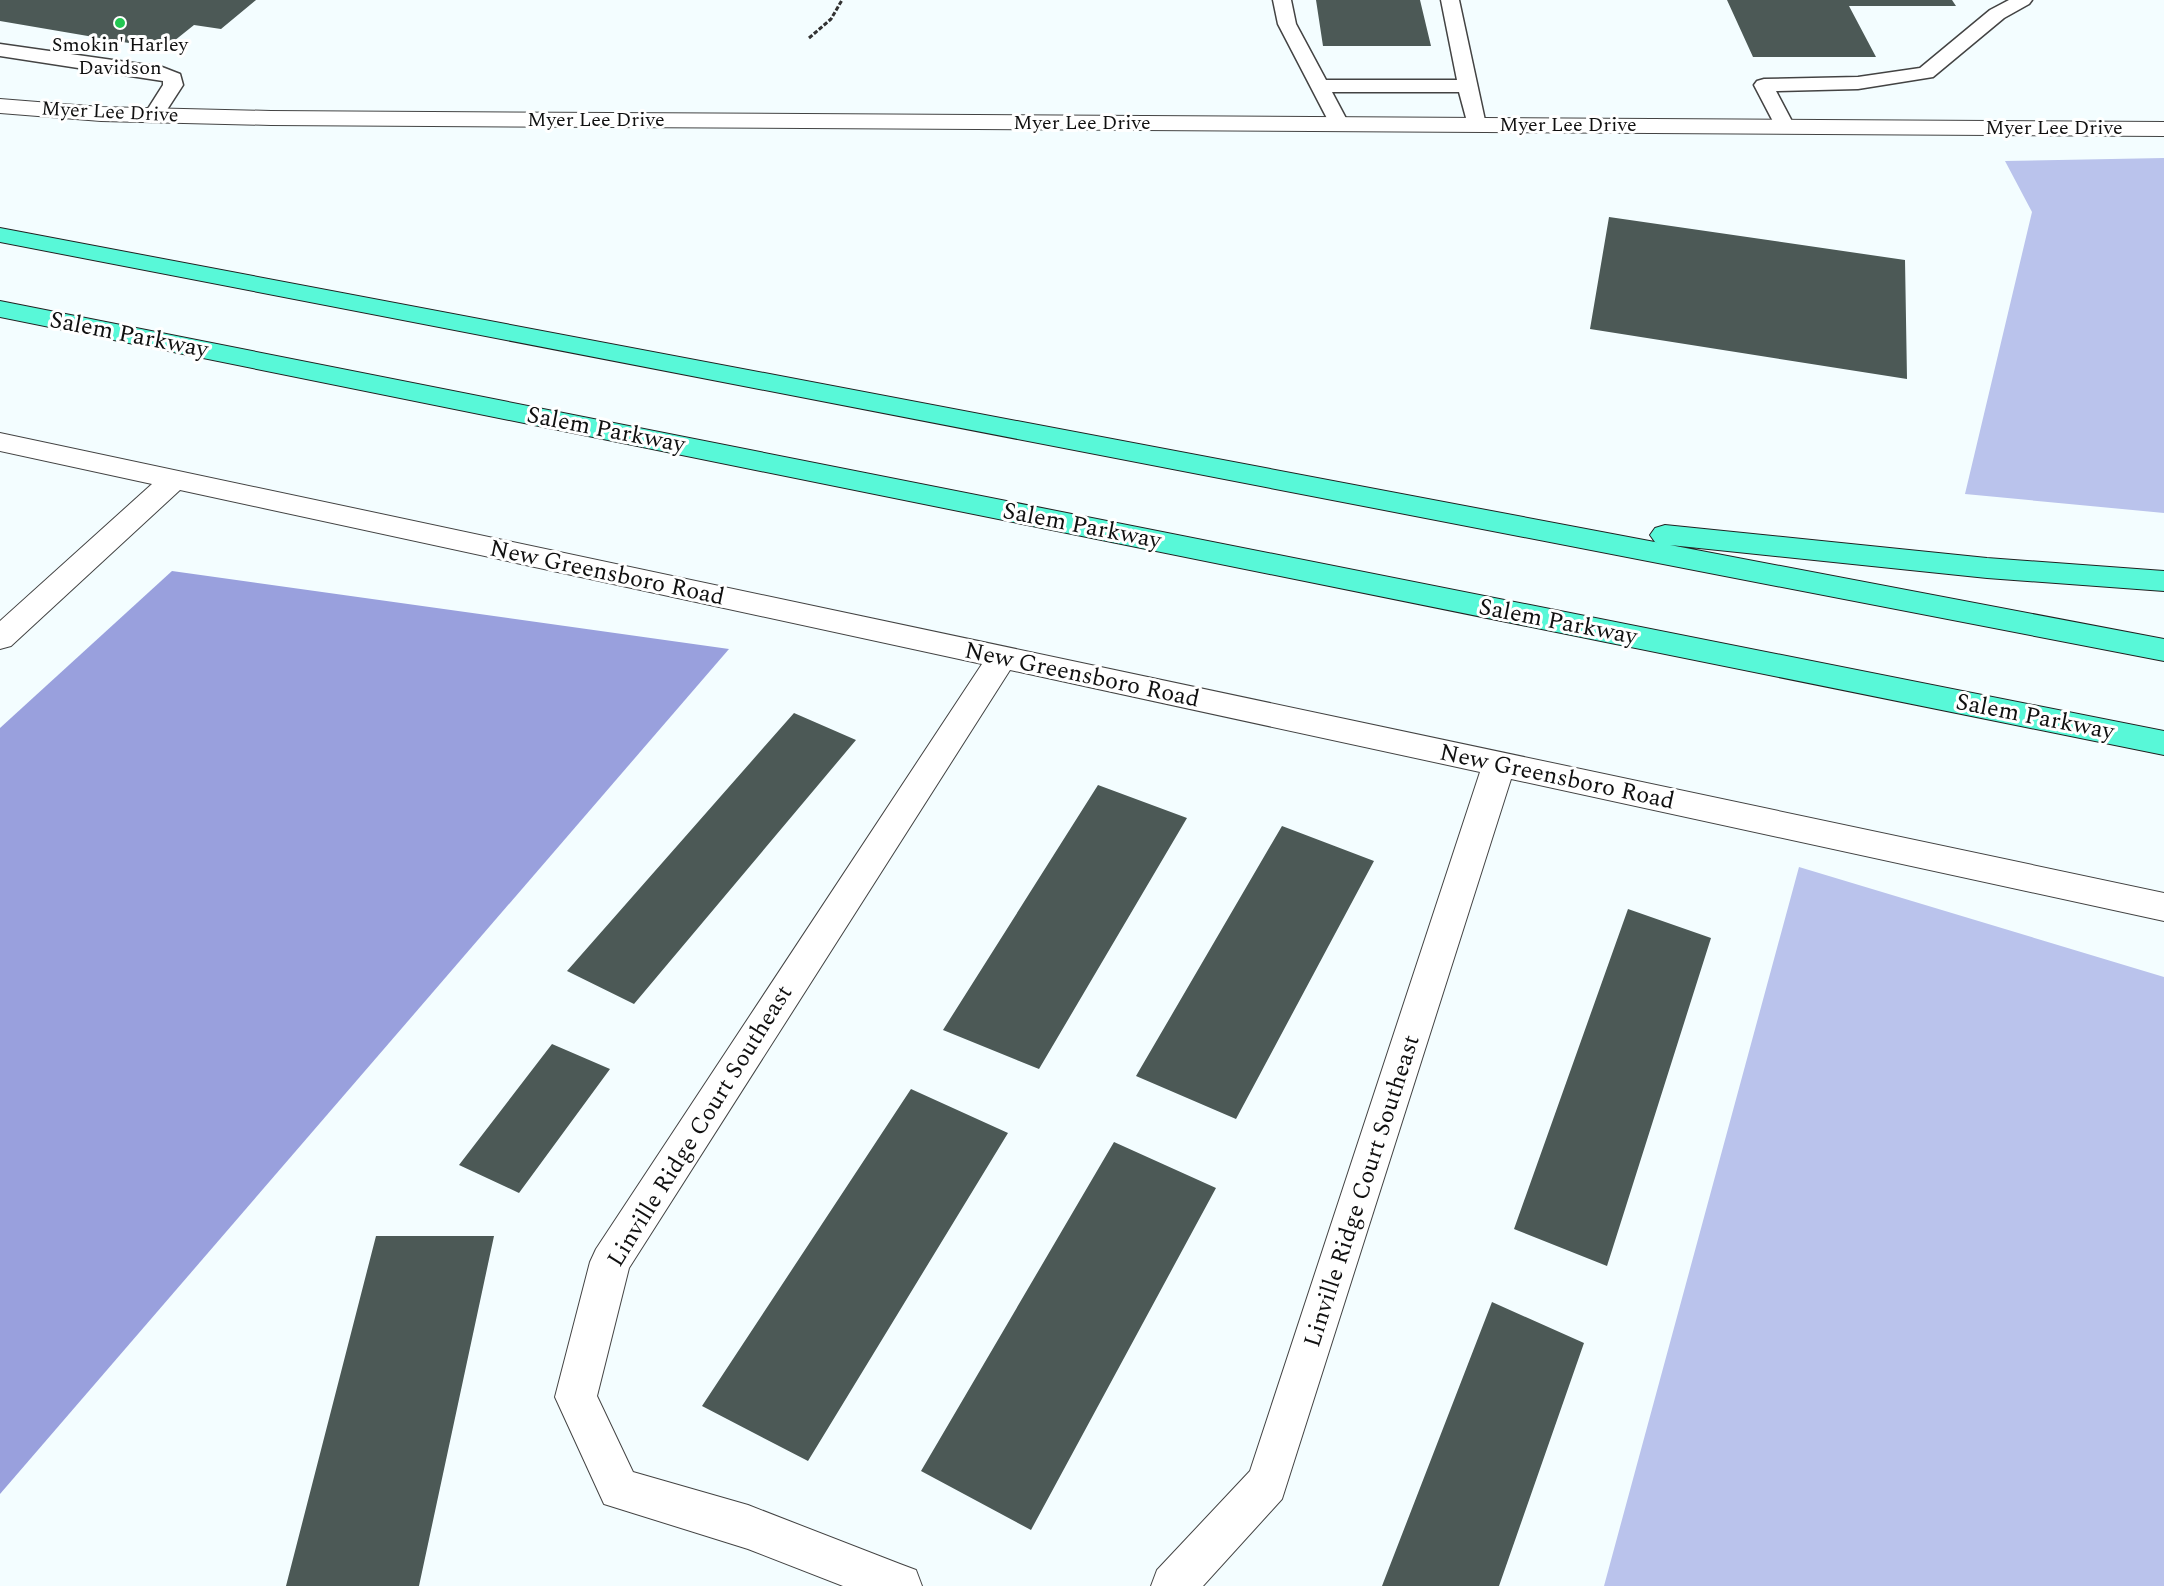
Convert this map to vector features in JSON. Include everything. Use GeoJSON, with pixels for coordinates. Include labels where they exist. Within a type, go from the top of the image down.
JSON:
{"type":"FeatureCollection","features":[{"type":"Feature","properties":{"kind":"highway"},"geometry":{"type":"LineString","coordinates":[[0,235],[2164,650]]}},
{"type":"Feature","properties":{"kind":"highway","name":"Salem Parkway"},"geometry":{"type":"LineString","coordinates":[[0,309],[2164,743]]}},
{"type":"Feature","properties":{"kind":"highway"},"geometry":{"type":"LineString","coordinates":[[1442,511],[1987,568],[2164,581]]}},
{"type":"Feature","properties":{"kind":"street","name":"Myer Lee Drive"},"geometry":{"type":"LineString","coordinates":[[0,106],[154,115],[271,118],[2164,129]]}},
{"type":"Feature","properties":{"kind":"street","name":"New Greensboro Road"},"geometry":{"type":"LineString","coordinates":[[0,442],[2164,908]]}},
{"type":"Feature","properties":{"kind":"street"},"geometry":{"type":"LineString","coordinates":[[0,638],[174,480]]}},
{"type":"Feature","properties":{"kind":"street","name":"Linville Ridge Court Southeast"},"geometry":{"type":"LineString","coordinates":[[900,1586],[748,1527],[618,1489],[576,1397],[610,1262],[1002,658]]}},
{"type":"Feature","properties":{"kind":"street","name":"Linville Ridge Court Southeast"},"geometry":{"type":"LineString","coordinates":[[1173,1586],[1267,1484],[1499,764]]}},
{"type":"Feature","properties":{"kind":"lane"},"geometry":{"type":"LineString","coordinates":[[1282,0],[1287,24],[1339,124]]}},
{"type":"Feature","properties":{"kind":"lane"},"geometry":{"type":"LineString","coordinates":[[1450,0],[1476,125]]}},
{"type":"Feature","properties":{"kind":"lane"},"geometry":{"type":"LineString","coordinates":[[1785,127],[1764,85],[1858,83],[1926,73],[1997,14],[2023,0]]}},
{"type":"Feature","properties":{"kind":"lane"},"geometry":{"type":"LineString","coordinates":[[0,50],[162,73],[173,78],[173,85],[154,115]]}},
{"type":"Feature","properties":{"kind":"lane"},"geometry":{"type":"LineString","coordinates":[[1319,86],[1467,86]]}},
{"type":"Feature","properties":{"kind":"path"},"geometry":{"type":"LineString","coordinates":[[809,38],[831,19],[842,0]]}},
{"type":"Feature","properties":{"kind":"shaded area"},"geometry":{"type":"Polygon","coordinates":[[[2164,158],[2164,513],[1965,494],[2032,212],[2005,161],[2164,158]]]}},
{"type":"Feature","properties":{"kind":"shaded area"},"geometry":{"type":"Polygon","coordinates":[[[172,571],[729,649],[0,1494],[0,728],[172,571]]]}},
{"type":"Feature","properties":{"kind":"shaded area"},"geometry":{"type":"Polygon","coordinates":[[[1799,867],[2164,977],[2164,1586],[1604,1586],[1799,867]]]}},
{"type":"Feature","properties":{"kind":"building","name":"Smokin' Harley Davidson"},"geometry":{"type":"Polygon","coordinates":[[[0,0],[256,0],[221,29],[194,25],[164,49],[0,21],[0,0]]]}},
{"type":"Feature","properties":{"kind":"building"},"geometry":{"type":"Polygon","coordinates":[[[1316,0],[1420,0],[1431,46],[1323,46],[1316,0]]]}},
{"type":"Feature","properties":{"kind":"building"},"geometry":{"type":"Polygon","coordinates":[[[1727,0],[1952,0],[1956,6],[1849,6],[1876,57],[1753,57],[1727,0]]]}},
{"type":"Feature","properties":{"kind":"building"},"geometry":{"type":"Polygon","coordinates":[[[1609,217],[1905,260],[1907,379],[1590,329],[1609,217]]]}},
{"type":"Feature","properties":{"kind":"building"},"geometry":{"type":"Polygon","coordinates":[[[794,713],[856,740],[634,1004],[567,971],[794,713]]]}},
{"type":"Feature","properties":{"kind":"building"},"geometry":{"type":"Polygon","coordinates":[[[1098,785],[1187,818],[1039,1069],[943,1030],[1098,785]]]}},
{"type":"Feature","properties":{"kind":"building"},"geometry":{"type":"Polygon","coordinates":[[[1282,826],[1374,861],[1236,1119],[1136,1076],[1282,826]]]}},
{"type":"Feature","properties":{"kind":"building"},"geometry":{"type":"Polygon","coordinates":[[[1628,909],[1711,938],[1607,1266],[1514,1229],[1628,909]]]}},
{"type":"Feature","properties":{"kind":"building"},"geometry":{"type":"Polygon","coordinates":[[[552,1044],[610,1069],[519,1193],[459,1165],[552,1044]]]}},
{"type":"Feature","properties":{"kind":"building"},"geometry":{"type":"Polygon","coordinates":[[[911,1089],[1008,1133],[808,1461],[702,1406],[911,1089]]]}},
{"type":"Feature","properties":{"kind":"building"},"geometry":{"type":"Polygon","coordinates":[[[1114,1142],[1216,1188],[1031,1530],[921,1471],[1114,1142]]]}},
{"type":"Feature","properties":{"kind":"building"},"geometry":{"type":"Polygon","coordinates":[[[376,1236],[494,1236],[419,1586],[286,1586],[376,1236]]]}},
{"type":"Feature","properties":{"kind":"building"},"geometry":{"type":"Polygon","coordinates":[[[1492,1302],[1584,1343],[1499,1586],[1382,1586],[1492,1302]]]}},
{"type":"Feature","properties":{"kind":"place","name":"Smokin' Harley Davidson"},"geometry":{"type":"Point","coordinates":[120,23]}}]}
